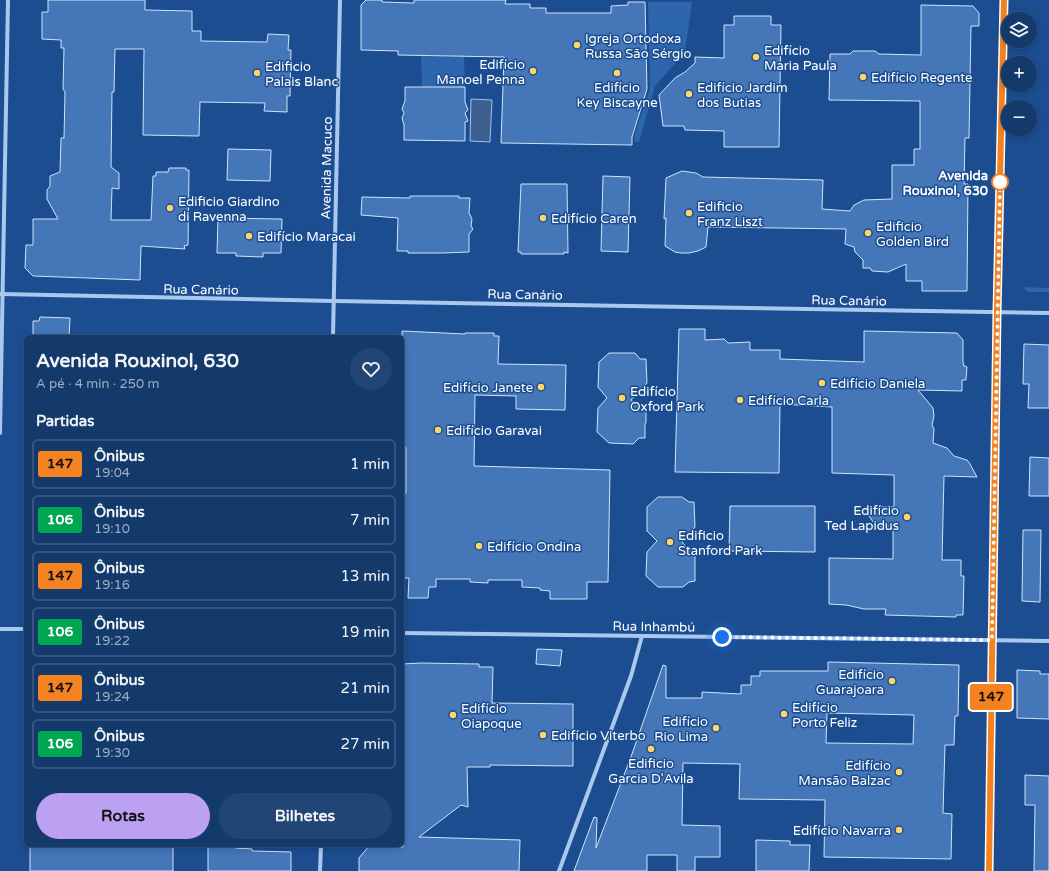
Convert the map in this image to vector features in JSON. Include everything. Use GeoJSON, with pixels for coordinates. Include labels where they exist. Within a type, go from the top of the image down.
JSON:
{"type":"FeatureCollection","features":[{"type":"Feature","properties":{"kind":"street"},"geometry":{"type":"LineString","coordinates":[[0,433],[1,294],[8,0]]}},
{"type":"Feature","properties":{"kind":"street","name":"Avenida Macuco"},"geometry":{"type":"LineString","coordinates":[[333,335],[340,0]]}},
{"type":"Feature","properties":{"kind":"street"},"geometry":{"type":"LineString","coordinates":[[989,871],[997,312],[1004,0]]}},
{"type":"Feature","properties":{"kind":"street","name":"Rua Canário"},"geometry":{"type":"LineString","coordinates":[[1,294],[1049,313]]}},
{"type":"Feature","properties":{"kind":"street"},"geometry":{"type":"LineString","coordinates":[[0,629],[24,629]]}},
{"type":"Feature","properties":{"kind":"street","name":"Rua Inhambú"},"geometry":{"type":"LineString","coordinates":[[404,633],[1049,641]]}},
{"type":"Feature","properties":{"kind":"street"},"geometry":{"type":"LineString","coordinates":[[559,871],[628,683],[642,636]]}},
{"type":"Feature","properties":{"kind":"street"},"geometry":{"type":"LineString","coordinates":[[320,871],[321,847]]}},
{"type":"Feature","properties":{"kind":"shaded area"},"geometry":{"type":"Polygon","coordinates":[[[648,2],[692,2],[685,52],[655,86],[639,142],[635,142],[634,136],[650,89],[648,2]]]}},
{"type":"Feature","properties":{"kind":"shaded area"},"geometry":{"type":"Polygon","coordinates":[[[421,56],[464,57],[465,87],[422,87],[421,56]]]}},
{"type":"Feature","properties":{"kind":"shaded area"},"geometry":{"type":"Polygon","coordinates":[[[471,99],[492,100],[490,142],[470,141],[471,99]]]}},
{"type":"Feature","properties":{"kind":"shaded area"},"geometry":{"type":"Polygon","coordinates":[[[1022,287],[1049,288],[1049,292],[1028,292],[1022,287]]]}},
{"type":"Feature","properties":{"kind":"building"},"geometry":{"type":"Polygon","coordinates":[[[48,0],[145,0],[145,10],[192,11],[192,31],[201,31],[201,41],[267,42],[268,34],[289,35],[288,50],[291,50],[290,96],[287,96],[287,112],[264,111],[265,103],[200,102],[199,136],[143,135],[144,49],[115,49],[114,92],[112,92],[111,167],[119,173],[119,189],[112,188],[111,220],[151,220],[153,176],[156,176],[156,172],[168,172],[169,168],[186,168],[186,170],[189,170],[188,245],[184,246],[185,249],[141,246],[140,280],[33,276],[25,268],[26,245],[33,245],[33,219],[58,219],[47,199],[47,190],[50,186],[50,176],[60,172],[61,138],[64,138],[64,48],[61,48],[61,40],[42,39],[42,12],[48,12],[48,0]]]}},
{"type":"Feature","properties":{"kind":"building"},"geometry":{"type":"Polygon","coordinates":[[[366,0],[414,3],[414,0],[506,0],[505,4],[530,4],[530,8],[546,8],[546,13],[611,13],[611,6],[628,5],[628,2],[645,2],[647,89],[632,137],[632,145],[501,143],[504,57],[398,55],[398,51],[361,50],[361,5],[366,0]]]}},
{"type":"Feature","properties":{"kind":"building"},"geometry":{"type":"Polygon","coordinates":[[[921,5],[973,6],[979,13],[979,26],[971,26],[969,138],[965,138],[964,184],[968,184],[967,291],[922,291],[922,281],[906,281],[906,264],[888,272],[872,271],[870,268],[863,268],[863,260],[855,252],[854,247],[845,244],[846,229],[708,227],[706,247],[698,251],[681,253],[675,252],[665,246],[666,218],[664,219],[666,178],[682,171],[696,173],[703,177],[823,180],[822,209],[850,211],[854,205],[864,200],[892,199],[892,165],[914,165],[914,149],[920,149],[920,101],[829,100],[830,54],[850,54],[853,51],[875,51],[879,54],[921,55],[921,5]]]}},
{"type":"Feature","properties":{"kind":"building"},"geometry":{"type":"Polygon","coordinates":[[[734,16],[771,16],[771,25],[781,25],[779,147],[724,147],[724,131],[685,130],[684,126],[663,126],[659,95],[675,78],[695,63],[695,57],[724,58],[724,25],[734,25],[734,16]]]}},
{"type":"Feature","properties":{"kind":"building"},"geometry":{"type":"Polygon","coordinates":[[[405,87],[465,87],[465,102],[468,110],[465,113],[468,121],[465,122],[465,141],[404,140],[404,125],[402,118],[404,113],[402,109],[405,101],[405,87]]]}},
{"type":"Feature","properties":{"kind":"building"},"geometry":{"type":"Polygon","coordinates":[[[228,149],[271,150],[270,181],[227,180],[228,149]]]}},
{"type":"Feature","properties":{"kind":"building"},"geometry":{"type":"Polygon","coordinates":[[[603,176],[630,177],[628,252],[601,251],[603,176]]]}},
{"type":"Feature","properties":{"kind":"building","name":"Edifício Caren"},"geometry":{"type":"Polygon","coordinates":[[[521,184],[567,184],[568,253],[521,254],[521,252],[518,252],[521,184]]]}},
{"type":"Feature","properties":{"kind":"building"},"geometry":{"type":"Polygon","coordinates":[[[410,196],[459,196],[459,198],[470,198],[469,213],[472,219],[471,226],[473,229],[469,234],[469,252],[408,253],[408,251],[397,251],[398,218],[361,215],[362,197],[410,198],[410,196]]]}},
{"type":"Feature","properties":{"kind":"building","name":"Edifício Maracai"},"geometry":{"type":"Polygon","coordinates":[[[218,218],[282,219],[281,253],[263,253],[263,257],[236,256],[236,253],[217,253],[218,218]]]}},
{"type":"Feature","properties":{"kind":"building"},"geometry":{"type":"Polygon","coordinates":[[[40,317],[70,318],[69,335],[33,335],[33,321],[39,321],[40,317]]]}},
{"type":"Feature","properties":{"kind":"building"},"geometry":{"type":"Polygon","coordinates":[[[679,329],[705,329],[705,340],[724,339],[728,343],[750,342],[750,350],[780,350],[780,359],[864,362],[864,331],[957,333],[963,340],[963,362],[964,366],[967,367],[966,380],[962,380],[962,391],[918,390],[933,408],[933,443],[947,448],[954,456],[967,460],[977,477],[944,476],[942,560],[961,560],[961,576],[964,576],[963,615],[956,615],[956,617],[885,615],[886,609],[864,609],[846,605],[829,604],[829,558],[893,559],[893,527],[874,527],[874,523],[869,516],[874,511],[874,507],[894,507],[894,475],[832,473],[832,407],[780,404],[779,473],[675,472],[679,329]]]}},
{"type":"Feature","properties":{"kind":"building"},"geometry":{"type":"Polygon","coordinates":[[[402,331],[465,334],[494,333],[494,336],[499,336],[498,364],[566,365],[565,410],[516,409],[516,396],[475,395],[474,466],[610,470],[608,582],[587,582],[587,599],[550,599],[550,591],[540,590],[540,588],[522,587],[522,580],[488,580],[488,583],[470,582],[470,579],[436,579],[436,587],[429,587],[428,598],[408,598],[409,578],[404,578],[404,493],[406,493],[406,448],[404,448],[404,335],[402,335],[402,331]]]}},
{"type":"Feature","properties":{"kind":"building"},"geometry":{"type":"Polygon","coordinates":[[[1024,344],[1049,345],[1049,408],[1028,408],[1029,384],[1023,384],[1024,344]]]}},
{"type":"Feature","properties":{"kind":"building","name":"Edifício Oxford Park"},"geometry":{"type":"Polygon","coordinates":[[[609,353],[635,353],[640,359],[646,359],[647,383],[631,400],[646,412],[645,438],[639,438],[633,444],[609,443],[597,432],[598,408],[607,398],[598,387],[599,362],[609,353]]]}},
{"type":"Feature","properties":{"kind":"building"},"geometry":{"type":"Polygon","coordinates":[[[1030,457],[1049,458],[1049,496],[1029,496],[1030,457]]]}},
{"type":"Feature","properties":{"kind":"building","name":"Edificio Stanford Park"},"geometry":{"type":"Polygon","coordinates":[[[658,497],[682,497],[689,502],[694,502],[695,527],[682,542],[695,556],[695,581],[689,582],[683,587],[658,587],[646,576],[647,552],[657,541],[647,531],[647,507],[658,497]]]}},
{"type":"Feature","properties":{"kind":"building"},"geometry":{"type":"Polygon","coordinates":[[[730,506],[815,506],[815,552],[729,551],[730,506]]]}},
{"type":"Feature","properties":{"kind":"building"},"geometry":{"type":"Polygon","coordinates":[[[1023,530],[1041,530],[1040,602],[1022,601],[1023,530]]]}},
{"type":"Feature","properties":{"kind":"building"},"geometry":{"type":"Polygon","coordinates":[[[537,649],[562,650],[560,666],[536,664],[537,649]]]}},
{"type":"Feature","properties":{"kind":"building"},"geometry":{"type":"Polygon","coordinates":[[[828,662],[959,665],[958,716],[955,716],[954,745],[945,745],[943,813],[952,814],[951,859],[824,857],[825,800],[739,799],[740,764],[683,763],[682,825],[720,826],[720,857],[695,857],[695,871],[677,871],[677,855],[647,855],[647,871],[574,871],[594,817],[597,818],[596,848],[632,754],[663,665],[666,666],[666,698],[702,698],[702,692],[741,694],[741,685],[751,685],[751,676],[760,676],[760,671],[828,671],[828,662]],[[827,713],[826,743],[913,744],[914,715],[827,713]]]}},
{"type":"Feature","properties":{"kind":"building"},"geometry":{"type":"Polygon","coordinates":[[[404,664],[479,664],[479,667],[493,667],[492,703],[573,704],[573,766],[490,765],[490,767],[467,767],[468,807],[461,805],[419,837],[520,840],[519,871],[359,871],[359,858],[368,847],[404,847],[404,664]]]}},
{"type":"Feature","properties":{"kind":"building"},"geometry":{"type":"Polygon","coordinates":[[[1017,670],[1040,671],[1040,674],[1049,674],[1049,719],[1017,718],[1017,670]]]}},
{"type":"Feature","properties":{"kind":"building"},"geometry":{"type":"Polygon","coordinates":[[[1025,775],[1049,776],[1049,871],[1034,871],[1035,805],[1025,805],[1025,775]]]}},
{"type":"Feature","properties":{"kind":"building"},"geometry":{"type":"Polygon","coordinates":[[[756,840],[790,841],[790,845],[810,845],[809,871],[756,871],[756,840]]]}},
{"type":"Feature","properties":{"kind":"building"},"geometry":{"type":"Polygon","coordinates":[[[30,847],[173,847],[173,871],[30,871],[30,847]]]}},
{"type":"Feature","properties":{"kind":"building"},"geometry":{"type":"Polygon","coordinates":[[[208,847],[235,847],[252,849],[252,851],[291,852],[291,871],[208,871],[208,847]]]}},
{"type":"Feature","properties":{"kind":"bus line","name":"147"},"geometry":{"type":"LineString","coordinates":[[989,871],[997,312],[1004,0]]}},
{"type":"Feature","properties":{"kind":"place","name":"Igreja Ortodoxa Russa São Sérgio"},"geometry":{"type":"Point","coordinates":[577,45]}},
{"type":"Feature","properties":{"kind":"place","name":"Edifício Maria Paula"},"geometry":{"type":"Point","coordinates":[756,57]}},
{"type":"Feature","properties":{"kind":"place","name":"Edifício Manoel Penna"},"geometry":{"type":"Point","coordinates":[533,71]}},
{"type":"Feature","properties":{"kind":"place","name":"Edificio Palais Blanc"},"geometry":{"type":"Point","coordinates":[257,73]}},
{"type":"Feature","properties":{"kind":"place","name":"Edifício Key Biscayne"},"geometry":{"type":"Point","coordinates":[617,73]}},
{"type":"Feature","properties":{"kind":"place","name":"Edifício Regente"},"geometry":{"type":"Point","coordinates":[863,77]}},
{"type":"Feature","properties":{"kind":"place","name":"Edifício Jardim dos Butias"},"geometry":{"type":"Point","coordinates":[689,94]}},
{"type":"Feature","properties":{"kind":"place","name":"Avenida Rouxinol, 630"},"geometry":{"type":"Point","coordinates":[1000,182]}},
{"type":"Feature","properties":{"kind":"place","name":"Edificio Giardino di Ravenna"},"geometry":{"type":"Point","coordinates":[170,208]}},
{"type":"Feature","properties":{"kind":"place","name":"Edificio Franz Liszt"},"geometry":{"type":"Point","coordinates":[689,213]}},
{"type":"Feature","properties":{"kind":"place","name":"Edifício Caren"},"geometry":{"type":"Point","coordinates":[543,218]}},
{"type":"Feature","properties":{"kind":"place","name":"Edificio Golden Bird"},"geometry":{"type":"Point","coordinates":[868,233]}},
{"type":"Feature","properties":{"kind":"place","name":"Edifício Maracai"},"geometry":{"type":"Point","coordinates":[249,236]}},
{"type":"Feature","properties":{"kind":"place","name":"Edifício Daniela"},"geometry":{"type":"Point","coordinates":[822,383]}},
{"type":"Feature","properties":{"kind":"place","name":"Edifício Janete"},"geometry":{"type":"Point","coordinates":[541,387]}},
{"type":"Feature","properties":{"kind":"place","name":"Edifício Oxford Park"},"geometry":{"type":"Point","coordinates":[622,398]}},
{"type":"Feature","properties":{"kind":"place","name":"Edifício Carla"},"geometry":{"type":"Point","coordinates":[740,400]}},
{"type":"Feature","properties":{"kind":"place","name":"Edifício Garavai"},"geometry":{"type":"Point","coordinates":[438,430]}},
{"type":"Feature","properties":{"kind":"place","name":"Edifício Ted Lapidus"},"geometry":{"type":"Point","coordinates":[907,517]}},
{"type":"Feature","properties":{"kind":"place","name":"Edificio Stanford Park"},"geometry":{"type":"Point","coordinates":[670,542]}},
{"type":"Feature","properties":{"kind":"place","name":"Edifício Ondina"},"geometry":{"type":"Point","coordinates":[479,546]}},
{"type":"Feature","properties":{"kind":"place","name":"Edifício Guarajoara"},"geometry":{"type":"Point","coordinates":[892,681]}},
{"type":"Feature","properties":{"kind":"place","name":"Edifício Porto Feliz"},"geometry":{"type":"Point","coordinates":[784,714]}},
{"type":"Feature","properties":{"kind":"place","name":"Edifício Oiapoque"},"geometry":{"type":"Point","coordinates":[453,715]}},
{"type":"Feature","properties":{"kind":"place","name":"Edifício Rio Lima"},"geometry":{"type":"Point","coordinates":[716,728]}},
{"type":"Feature","properties":{"kind":"place","name":"Edifício Viterbo"},"geometry":{"type":"Point","coordinates":[543,735]}},
{"type":"Feature","properties":{"kind":"place","name":"Edificio Garcia D'Avila"},"geometry":{"type":"Point","coordinates":[651,749]}},
{"type":"Feature","properties":{"kind":"place","name":"Edifício Mansão Balzac"},"geometry":{"type":"Point","coordinates":[899,772]}},
{"type":"Feature","properties":{"kind":"place","name":"Edifício Navarra"},"geometry":{"type":"Point","coordinates":[899,830]}},
{"type":"Feature","properties":{"kind":"route"},"geometry":{"type":"LineString","coordinates":[[722,637],[992,640],[1000,182]]}}]}
